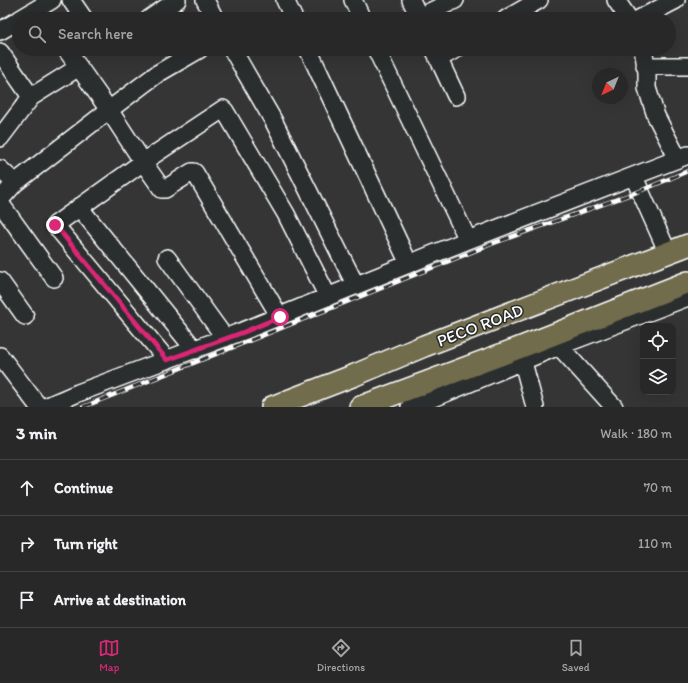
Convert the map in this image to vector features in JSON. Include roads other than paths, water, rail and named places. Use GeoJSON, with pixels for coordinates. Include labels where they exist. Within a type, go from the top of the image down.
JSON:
{"type":"FeatureCollection","features":[{"type":"Feature","properties":{"kind":"main road","name":"PECO ROAD"},"geometry":{"type":"LineString","coordinates":[[272,407],[355,375],[424,346],[688,245]]}},
{"type":"Feature","properties":{"kind":"main road","name":"PECO ROAD"},"geometry":{"type":"LineString","coordinates":[[363,406],[521,355],[688,282]]}},
{"type":"Feature","properties":{"kind":"main road"},"geometry":{"type":"LineString","coordinates":[[355,375],[363,406]]}},
{"type":"Feature","properties":{"kind":"street"},"geometry":{"type":"LineString","coordinates":[[71,0],[79,12]]}},
{"type":"Feature","properties":{"kind":"street"},"geometry":{"type":"LineString","coordinates":[[159,12],[177,0]]}},
{"type":"Feature","properties":{"kind":"street"},"geometry":{"type":"LineString","coordinates":[[205,0],[211,12]]}},
{"type":"Feature","properties":{"kind":"street"},"geometry":{"type":"LineString","coordinates":[[285,0],[291,12]]}},
{"type":"Feature","properties":{"kind":"street"},"geometry":{"type":"LineString","coordinates":[[353,0],[359,12]]}},
{"type":"Feature","properties":{"kind":"street"},"geometry":{"type":"LineString","coordinates":[[411,0],[417,12]]}},
{"type":"Feature","properties":{"kind":"street"},"geometry":{"type":"LineString","coordinates":[[432,12],[455,0]]}},
{"type":"Feature","properties":{"kind":"street"},"geometry":{"type":"LineString","coordinates":[[518,12],[539,0]]}},
{"type":"Feature","properties":{"kind":"street"},"geometry":{"type":"LineString","coordinates":[[616,0],[624,12]]}},
{"type":"Feature","properties":{"kind":"street"},"geometry":{"type":"LineString","coordinates":[[653,12],[676,0]]}},
{"type":"Feature","properties":{"kind":"street"},"geometry":{"type":"LineString","coordinates":[[0,31],[12,23]]}},
{"type":"Feature","properties":{"kind":"street"},"geometry":{"type":"LineString","coordinates":[[0,52],[31,97]]}},
{"type":"Feature","properties":{"kind":"street"},"geometry":{"type":"LineString","coordinates":[[71,56],[143,162],[164,189],[192,172],[195,173],[280,317]]}},
{"type":"Feature","properties":{"kind":"street"},"geometry":{"type":"LineString","coordinates":[[54,278],[0,201],[14,183],[157,74],[188,56]]}},
{"type":"Feature","properties":{"kind":"street"},"geometry":{"type":"LineString","coordinates":[[236,56],[273,120],[356,286]]}},
{"type":"Feature","properties":{"kind":"street"},"geometry":{"type":"LineString","coordinates":[[311,56],[409,264]]}},
{"type":"Feature","properties":{"kind":"street"},"geometry":{"type":"LineString","coordinates":[[379,56],[468,240]]}},
{"type":"Feature","properties":{"kind":"street"},"geometry":{"type":"LineString","coordinates":[[437,56],[456,96]]}},
{"type":"Feature","properties":{"kind":"street"},"geometry":{"type":"LineString","coordinates":[[44,407],[280,317],[468,240],[683,157],[656,116],[647,88],[644,56]]}},
{"type":"Feature","properties":{"kind":"street"},"geometry":{"type":"LineString","coordinates":[[646,66],[688,66]]}},
{"type":"Feature","properties":{"kind":"street"},"geometry":{"type":"LineString","coordinates":[[0,138],[31,97],[79,67]]}},
{"type":"Feature","properties":{"kind":"street"},"geometry":{"type":"LineString","coordinates":[[167,360],[55,225],[143,162],[220,111],[225,110],[286,214],[328,297]]}},
{"type":"Feature","properties":{"kind":"street"},"geometry":{"type":"LineString","coordinates":[[0,169],[14,183]]}},
{"type":"Feature","properties":{"kind":"street"},"geometry":{"type":"LineString","coordinates":[[634,177],[668,253]]}},
{"type":"Feature","properties":{"kind":"street"},"geometry":{"type":"LineString","coordinates":[[79,207],[195,350]]}},
{"type":"Feature","properties":{"kind":"street"},"geometry":{"type":"LineString","coordinates":[[167,258],[225,338]]}},
{"type":"Feature","properties":{"kind":"street"},"geometry":{"type":"LineString","coordinates":[[0,281],[25,316]]}},
{"type":"Feature","properties":{"kind":"street"},"geometry":{"type":"LineString","coordinates":[[410,407],[428,404],[521,355],[559,346],[688,297]]}},
{"type":"Feature","properties":{"kind":"street"},"geometry":{"type":"LineString","coordinates":[[559,346],[614,407]]}},
{"type":"Feature","properties":{"kind":"street"},"geometry":{"type":"LineString","coordinates":[[521,355],[534,407]]}},
{"type":"Feature","properties":{"kind":"street"},"geometry":{"type":"LineString","coordinates":[[0,356],[39,407]]}},
{"type":"Feature","properties":{"kind":"railway"},"geometry":{"type":"LineString","coordinates":[[83,407],[494,243],[640,191],[688,171]]}}]}
